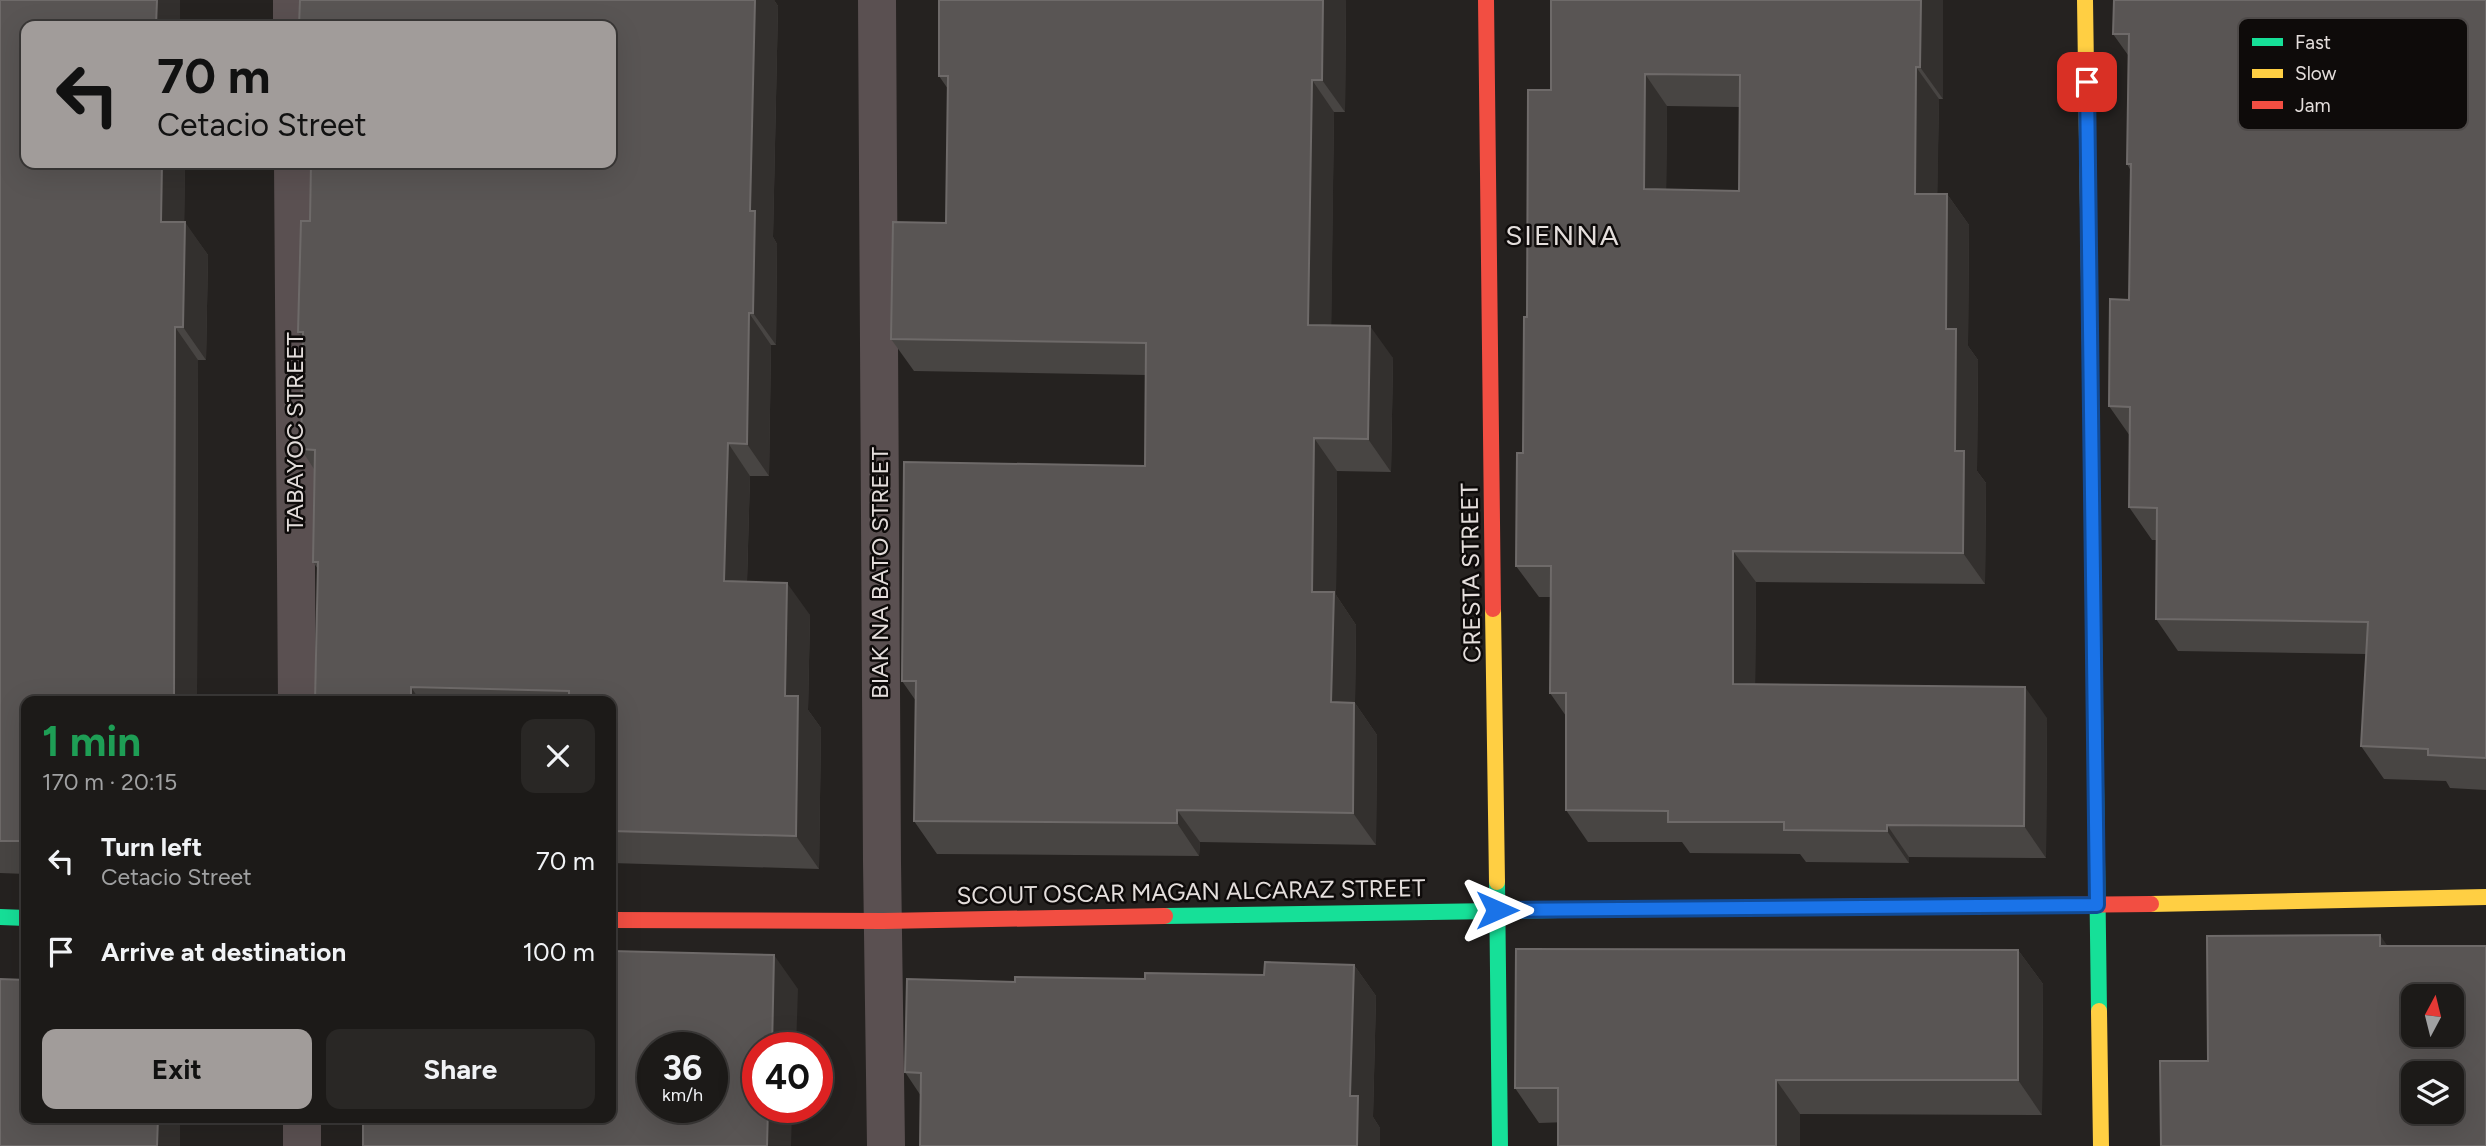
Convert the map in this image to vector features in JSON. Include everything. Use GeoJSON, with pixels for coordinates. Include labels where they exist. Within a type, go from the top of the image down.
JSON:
{"type":"FeatureCollection","features":[{"type":"Feature","properties":{"kind":"street"},"geometry":{"type":"LineString","coordinates":[[292,0],[292,21]]}},
{"type":"Feature","properties":{"kind":"street","name":"BIAK NA BATO STREET"},"geometry":{"type":"LineString","coordinates":[[877,0],[886,1146]]}},
{"type":"Feature","properties":{"kind":"street","name":"CRESTA STREET"},"geometry":{"type":"LineString","coordinates":[[1486,0],[1500,1146]]}},
{"type":"Feature","properties":{"kind":"street"},"geometry":{"type":"LineString","coordinates":[[2085,0],[2101,1146]]}},
{"type":"Feature","properties":{"kind":"street","name":"TABAYOC STREET"},"geometry":{"type":"LineString","coordinates":[[293,168],[297,696]]}},
{"type":"Feature","properties":{"kind":"street","name":"SCOUT OSCAR MAGAN ALCARAZ STREET"},"geometry":{"type":"LineString","coordinates":[[616,920],[883,921],[1497,910],[2097,905],[2486,897]]}},
{"type":"Feature","properties":{"kind":"street"},"geometry":{"type":"LineString","coordinates":[[0,917],[21,918]]}},
{"type":"Feature","properties":{"kind":"street"},"geometry":{"type":"LineString","coordinates":[[302,1123],[302,1146]]}},
{"type":"Feature","properties":{"kind":"building"},"geometry":{"type":"Polygon","coordinates":[[[0,0],[157,0],[156,21],[21,21],[21,168],[162,168],[161,222],[185,222],[183,327],[175,327],[174,696],[21,696],[21,841],[0,841],[0,0]]]}},
{"type":"Feature","properties":{"kind":"building"},"geometry":{"type":"Polygon","coordinates":[[[300,0],[755,0],[750,211],[755,211],[753,313],[749,313],[747,444],[728,443],[724,581],[787,583],[785,696],[798,696],[796,836],[616,831],[616,696],[569,696],[569,691],[411,687],[411,696],[315,696],[318,562],[313,562],[315,450],[301,449],[303,332],[298,332],[301,221],[310,221],[311,168],[616,168],[616,21],[299,21],[300,0]]]}},
{"type":"Feature","properties":{"kind":"building"},"geometry":{"type":"Polygon","coordinates":[[[939,0],[1323,0],[1322,80],[1312,80],[1308,325],[1370,326],[1368,439],[1314,438],[1312,592],[1334,592],[1331,702],[1354,703],[1353,813],[1177,810],[1177,823],[914,821],[916,681],[902,681],[904,462],[1145,466],[1146,343],[891,339],[893,222],[946,223],[948,76],[939,76],[939,0]]]}},
{"type":"Feature","properties":{"kind":"building"},"geometry":{"type":"Polygon","coordinates":[[[1551,0],[1921,0],[1920,67],[1916,67],[1915,194],[1947,194],[1946,329],[1956,329],[1955,451],[1964,451],[1963,553],[1733,551],[1733,684],[2025,687],[2024,826],[1887,825],[1887,831],[1784,830],[1784,822],[1668,822],[1668,811],[1566,810],[1566,693],[1550,693],[1551,566],[1516,566],[1517,453],[1523,453],[1524,317],[1527,317],[1528,90],[1551,90],[1551,0]],[[1645,74],[1644,189],[1739,191],[1740,75],[1645,74]]]}},
{"type":"Feature","properties":{"kind":"building"},"geometry":{"type":"Polygon","coordinates":[[[2114,0],[2486,0],[2486,758],[2428,755],[2428,749],[2361,746],[2368,622],[2156,619],[2157,508],[2129,507],[2130,407],[2109,406],[2110,299],[2129,300],[2131,164],[2127,164],[2129,34],[2113,34],[2114,0]]]}},
{"type":"Feature","properties":{"kind":"building"},"geometry":{"type":"Polygon","coordinates":[[[2380,935],[2380,946],[2486,946],[2486,1146],[2161,1146],[2160,1061],[2208,1061],[2207,936],[2380,935]]]}},
{"type":"Feature","properties":{"kind":"building"},"geometry":{"type":"Polygon","coordinates":[[[1516,949],[2018,950],[2018,1080],[1776,1080],[1776,1146],[1558,1146],[1558,1088],[1515,1088],[1516,949]]]}},
{"type":"Feature","properties":{"kind":"building"},"geometry":{"type":"Polygon","coordinates":[[[616,951],[774,955],[772,1032],[742,1032],[742,1123],[768,1123],[767,1146],[363,1146],[363,1123],[616,1123],[616,951]]]}},
{"type":"Feature","properties":{"kind":"building"},"geometry":{"type":"Polygon","coordinates":[[[1265,962],[1354,965],[1350,1096],[1358,1096],[1357,1146],[920,1146],[921,1073],[905,1072],[907,979],[1015,982],[1015,977],[1145,979],[1145,973],[1264,975],[1265,962]]]}},
{"type":"Feature","properties":{"kind":"building"},"geometry":{"type":"Polygon","coordinates":[[[0,979],[21,980],[21,1123],[158,1123],[157,1146],[0,1146],[0,979]]]}},
{"type":"Feature","properties":{"kind":"traffic: fast"},"geometry":{"type":"LineString","coordinates":[[2093,556],[2099,1011]]}},
{"type":"Feature","properties":{"kind":"traffic: fast"},"geometry":{"type":"LineString","coordinates":[[1497,882],[1500,1146]]}},
{"type":"Feature","properties":{"kind":"traffic: fast"},"geometry":{"type":"LineString","coordinates":[[1165,916],[1629,909]]}},
{"type":"Feature","properties":{"kind":"traffic: fast"},"geometry":{"type":"LineString","coordinates":[[0,917],[21,918]]}},
{"type":"Feature","properties":{"kind":"traffic: slow"},"geometry":{"type":"LineString","coordinates":[[2085,0],[2093,556]]}},
{"type":"Feature","properties":{"kind":"traffic: slow"},"geometry":{"type":"LineString","coordinates":[[1493,609],[1497,882]]}},
{"type":"Feature","properties":{"kind":"traffic: slow"},"geometry":{"type":"LineString","coordinates":[[2151,904],[2486,897]]}},
{"type":"Feature","properties":{"kind":"traffic: slow"},"geometry":{"type":"LineString","coordinates":[[2099,1011],[2101,1146]]}},
{"type":"Feature","properties":{"kind":"traffic: jam"},"geometry":{"type":"LineString","coordinates":[[1486,0],[1493,609]]}},
{"type":"Feature","properties":{"kind":"traffic: jam"},"geometry":{"type":"LineString","coordinates":[[1629,909],[2151,904]]}},
{"type":"Feature","properties":{"kind":"traffic: jam"},"geometry":{"type":"LineString","coordinates":[[616,920],[883,921],[1165,916]]}},
{"type":"Feature","properties":{"kind":"district","name":"SIENNA"},"geometry":{"type":"Point","coordinates":[1563,235]}},
{"type":"Feature","properties":{"kind":"route"},"geometry":{"type":"LineString","coordinates":[[1497,910],[2097,905],[2087,82]]}}]}
